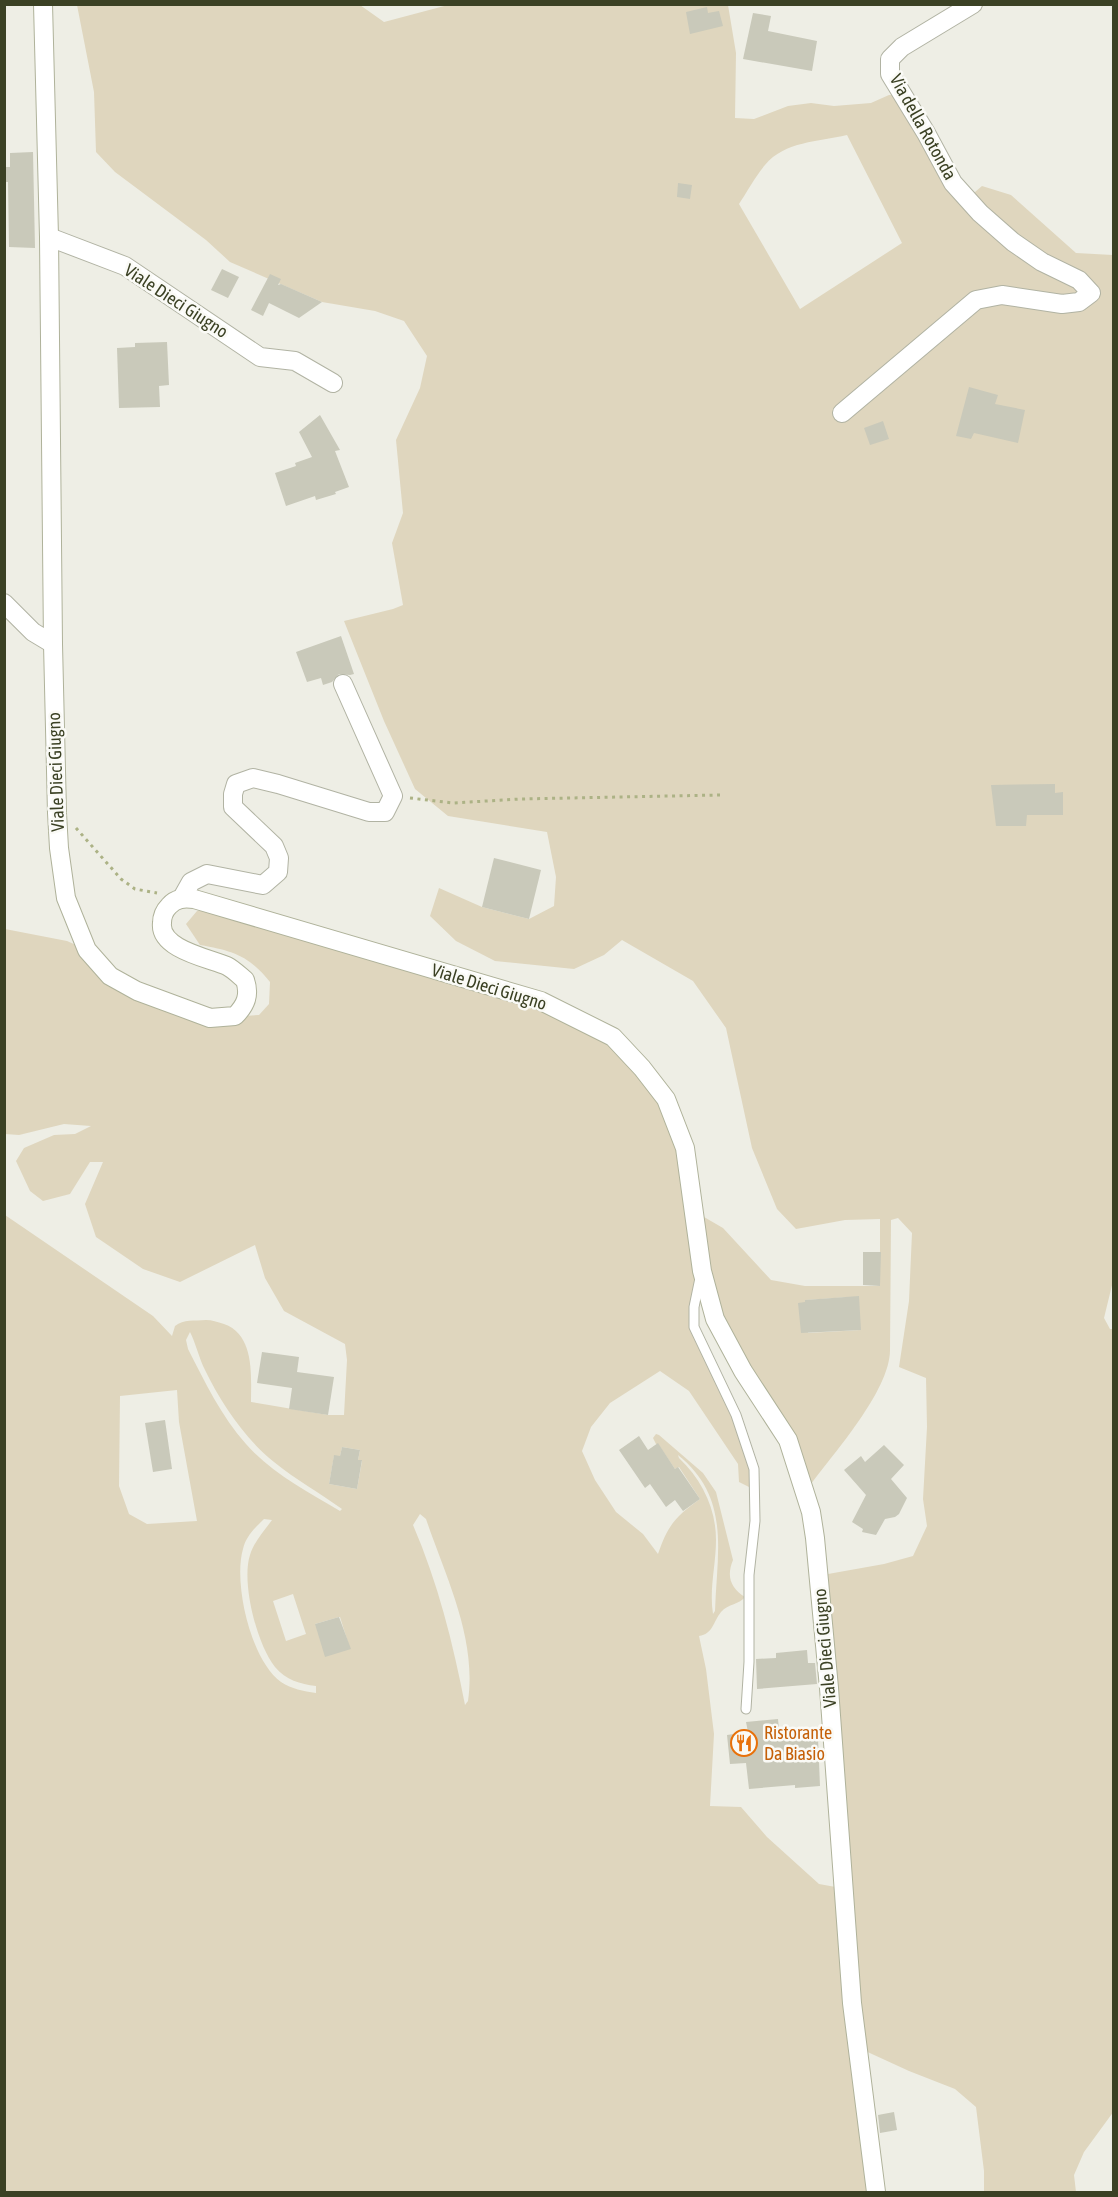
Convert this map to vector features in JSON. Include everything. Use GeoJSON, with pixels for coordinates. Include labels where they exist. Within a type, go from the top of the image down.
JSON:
{"type":"FeatureCollection","features":[{"type":"Feature","properties":{"kind":"main road","name":"Viale Dieci Giugno"},"geometry":{"type":"LineString","coordinates":[[43,4],[49,237],[57,807],[59,848],[66,898],[87,950],[110,976],[137,991],[210,1018],[235,1016],[243,1008],[248,998],[245,980],[230,968],[184,950],[164,938],[161,929],[166,909],[173,902],[182,898],[194,899],[542,1001],[613,1036],[666,1099],[685,1148],[702,1271],[715,1319],[743,1371],[788,1440],[811,1512],[829,1688],[852,2003],[876,2193]]}},
{"type":"Feature","properties":{"kind":"main road","name":"Via della Rotonda"},"geometry":{"type":"LineString","coordinates":[[842,413],[975,300],[1002,295],[1062,304],[1079,302],[1091,293],[1079,280],[1042,262],[1013,242],[980,213],[953,183],[890,74],[890,59],[902,47],[973,4]]}},
{"type":"Feature","properties":{"kind":"main road","name":"Viale Dieci Giugno"},"geometry":{"type":"LineString","coordinates":[[49,237],[125,266],[260,357],[295,362],[333,383]]}},
{"type":"Feature","properties":{"kind":"main road"},"geometry":{"type":"LineString","coordinates":[[4,603],[33,632],[53,644]]}},
{"type":"Feature","properties":{"kind":"main road","name":"Viale Dieci Giugno"},"geometry":{"type":"LineString","coordinates":[[182,898],[191,882],[207,874],[263,885],[278,872],[279,858],[274,846],[233,807],[236,784],[254,778],[369,812],[385,812],[393,796],[343,684]]}},
{"type":"Feature","properties":{"kind":"lane","name":"Viale Dieci Giugno"},"geometry":{"type":"LineString","coordinates":[[702,1271],[694,1306],[694,1327],[736,1415],[754,1469],[755,1521],[748,1575],[749,1662],[746,1710]]}},
{"type":"Feature","properties":{"kind":"path"},"geometry":{"type":"LineString","coordinates":[[431,802],[720,795]]}},
{"type":"Feature","properties":{"kind":"path"},"geometry":{"type":"LineString","coordinates":[[57,807],[121,879],[135,889],[182,898]]}},
{"type":"Feature","properties":{"kind":"shaded area"},"geometry":{"type":"Polygon","coordinates":[[[77,5],[360,5],[384,22],[448,5],[728,5],[736,53],[735,118],[754,119],[788,106],[811,103],[834,106],[871,103],[889,95],[903,95],[968,198],[982,186],[1011,195],[1076,253],[1113,255],[1114,1277],[1104,1318],[1110,1329],[1114,1329],[1114,2111],[1084,2152],[1074,2175],[1076,2192],[984,2192],[984,2171],[976,2107],[955,2089],[848,2043],[867,2192],[5,2192],[5,1215],[153,1316],[172,1336],[175,1326],[189,1321],[212,1321],[234,1329],[241,1337],[249,1357],[251,1402],[328,1415],[344,1415],[347,1360],[345,1344],[284,1311],[265,1278],[255,1245],[180,1282],[143,1269],[96,1237],[85,1204],[103,1162],[90,1162],[70,1194],[43,1201],[30,1191],[16,1161],[24,1148],[54,1135],[75,1134],[91,1126],[64,1124],[19,1135],[5,1134],[5,929],[67,941],[87,950],[110,976],[210,1018],[259,1015],[269,1004],[270,982],[247,960],[231,952],[200,945],[186,924],[197,911],[224,908],[541,1001],[613,1037],[666,1099],[702,1271],[694,1327],[748,1449],[755,1490],[739,1482],[738,1464],[689,1391],[660,1371],[610,1403],[591,1427],[582,1451],[595,1480],[616,1512],[643,1534],[658,1554],[673,1522],[700,1499],[679,1467],[675,1469],[656,1444],[653,1438],[656,1434],[703,1473],[716,1492],[733,1560],[730,1572],[731,1582],[736,1590],[745,1597],[724,1609],[710,1630],[699,1636],[706,1669],[714,1734],[710,1806],[741,1807],[767,1837],[819,1884],[852,1890],[828,1574],[884,1564],[913,1556],[927,1526],[923,1499],[927,1427],[926,1378],[899,1367],[909,1301],[912,1233],[898,1218],[891,1220],[890,1351],[881,1384],[859,1420],[811,1484],[730,1344],[710,1282],[704,1217],[723,1228],[771,1280],[805,1286],[880,1286],[880,1219],[845,1220],[796,1229],[777,1209],[752,1148],[726,1028],[693,981],[622,940],[604,955],[574,969],[495,961],[456,941],[430,916],[439,888],[482,907],[529,919],[554,906],[556,877],[547,832],[448,816],[415,789],[384,721],[344,621],[403,605],[392,543],[403,513],[396,440],[420,388],[427,356],[404,321],[375,311],[322,302],[230,262],[206,240],[115,172],[96,152],[94,92],[77,5]],[[847,135],[782,151],[773,157],[761,170],[739,204],[800,309],[902,243],[847,135]],[[849,1297],[806,1300],[808,1333],[861,1330],[849,1303],[849,1297]],[[190,1332],[186,1340],[188,1349],[221,1410],[246,1444],[266,1464],[340,1511],[342,1509],[291,1475],[253,1443],[226,1408],[211,1382],[190,1332]],[[177,1390],[120,1396],[119,1486],[129,1514],[147,1524],[197,1521],[179,1422],[177,1390]],[[342,1447],[340,1456],[334,1456],[329,1484],[357,1489],[362,1461],[358,1460],[360,1450],[342,1447]],[[678,1455],[706,1495],[715,1528],[713,1614],[718,1567],[714,1507],[695,1472],[678,1455]],[[420,1514],[413,1525],[444,1614],[465,1705],[468,1701],[470,1678],[464,1631],[426,1519],[420,1514]],[[264,1519],[244,1544],[240,1581],[253,1640],[270,1672],[281,1682],[316,1693],[316,1686],[294,1681],[275,1667],[262,1644],[249,1597],[248,1567],[254,1546],[272,1520],[264,1519]],[[293,1594],[273,1601],[286,1641],[306,1634],[293,1594]],[[340,1617],[315,1624],[350,1649],[340,1617]]]}},
{"type":"Feature","properties":{"kind":"building"},"geometry":{"type":"Polygon","coordinates":[[[707,7],[708,13],[719,11],[723,26],[690,34],[686,12],[707,7]]]}},
{"type":"Feature","properties":{"kind":"building"},"geometry":{"type":"Polygon","coordinates":[[[753,13],[771,16],[768,31],[817,41],[812,71],[743,59],[753,13]]]}},
{"type":"Feature","properties":{"kind":"building"},"geometry":{"type":"Polygon","coordinates":[[[33,152],[35,248],[9,247],[6,167],[10,167],[10,153],[33,152]]]}},
{"type":"Feature","properties":{"kind":"building"},"geometry":{"type":"Polygon","coordinates":[[[678,183],[692,185],[690,199],[677,197],[678,183]]]}},
{"type":"Feature","properties":{"kind":"building"},"geometry":{"type":"Polygon","coordinates":[[[222,269],[239,277],[228,298],[211,290],[222,269]]]}},
{"type":"Feature","properties":{"kind":"building"},"geometry":{"type":"Polygon","coordinates":[[[270,274],[281,279],[278,285],[281,284],[322,302],[299,318],[269,303],[263,316],[251,310],[270,274]]]}},
{"type":"Feature","properties":{"kind":"building"},"geometry":{"type":"Polygon","coordinates":[[[167,342],[169,385],[159,386],[160,407],[119,408],[117,348],[135,347],[135,343],[167,342]]]}},
{"type":"Feature","properties":{"kind":"building"},"geometry":{"type":"Polygon","coordinates":[[[969,387],[998,395],[995,404],[1025,410],[1018,443],[974,433],[971,439],[956,436],[969,387]]]}},
{"type":"Feature","properties":{"kind":"building"},"geometry":{"type":"Polygon","coordinates":[[[320,415],[340,450],[335,451],[349,487],[335,492],[336,494],[316,500],[315,496],[286,506],[275,473],[296,466],[295,463],[312,457],[299,432],[320,415]]]}},
{"type":"Feature","properties":{"kind":"building"},"geometry":{"type":"Polygon","coordinates":[[[883,421],[889,439],[870,445],[864,428],[883,421]]]}},
{"type":"Feature","properties":{"kind":"building"},"geometry":{"type":"Polygon","coordinates":[[[341,636],[354,674],[339,674],[332,682],[323,685],[321,678],[307,682],[296,652],[341,636]]]}},
{"type":"Feature","properties":{"kind":"building"},"geometry":{"type":"Polygon","coordinates":[[[1055,784],[1055,793],[1063,792],[1063,815],[1027,815],[1026,826],[996,826],[991,785],[1055,784]]]}},
{"type":"Feature","properties":{"kind":"building"},"geometry":{"type":"Polygon","coordinates":[[[494,858],[541,870],[529,919],[482,907],[494,858]]]}},
{"type":"Feature","properties":{"kind":"building"},"geometry":{"type":"Polygon","coordinates":[[[863,1252],[881,1252],[880,1286],[863,1285],[863,1252]]]}},
{"type":"Feature","properties":{"kind":"building"},"geometry":{"type":"Polygon","coordinates":[[[859,1296],[861,1330],[801,1333],[798,1303],[805,1302],[805,1300],[859,1296]]]}},
{"type":"Feature","properties":{"kind":"building"},"geometry":{"type":"Polygon","coordinates":[[[262,1352],[299,1357],[297,1372],[334,1377],[328,1415],[289,1409],[292,1388],[257,1383],[262,1352]]]}},
{"type":"Feature","properties":{"kind":"building"},"geometry":{"type":"Polygon","coordinates":[[[165,1420],[172,1469],[153,1472],[145,1423],[165,1420]]]}},
{"type":"Feature","properties":{"kind":"building"},"geometry":{"type":"Polygon","coordinates":[[[639,1436],[648,1450],[658,1443],[675,1469],[678,1467],[700,1499],[683,1511],[675,1500],[666,1507],[650,1484],[645,1488],[619,1450],[639,1436]]]}},
{"type":"Feature","properties":{"kind":"building"},"geometry":{"type":"Polygon","coordinates":[[[884,1445],[904,1465],[891,1479],[907,1498],[899,1514],[885,1519],[876,1535],[862,1532],[863,1529],[852,1522],[866,1495],[844,1470],[861,1456],[865,1462],[884,1445]]]}},
{"type":"Feature","properties":{"kind":"building"},"geometry":{"type":"Polygon","coordinates":[[[342,1447],[360,1450],[358,1460],[362,1460],[357,1489],[329,1484],[334,1455],[340,1456],[342,1447]]]}},
{"type":"Feature","properties":{"kind":"building"},"geometry":{"type":"Polygon","coordinates":[[[339,1617],[351,1649],[325,1657],[315,1624],[339,1617]]]}},
{"type":"Feature","properties":{"kind":"building"},"geometry":{"type":"Polygon","coordinates":[[[807,1650],[808,1663],[815,1663],[817,1684],[757,1689],[756,1659],[776,1658],[776,1653],[807,1650]]]}},
{"type":"Feature","properties":{"kind":"building"},"geometry":{"type":"Polygon","coordinates":[[[778,1719],[780,1740],[818,1738],[820,1786],[795,1788],[795,1785],[749,1789],[746,1763],[730,1764],[727,1735],[748,1732],[746,1722],[778,1719]]]}},
{"type":"Feature","properties":{"kind":"building"},"geometry":{"type":"Polygon","coordinates":[[[894,2112],[897,2130],[880,2133],[878,2115],[894,2112]]]}},
{"type":"Feature","properties":{"kind":"place","name":"Ristorante Da Biasio"},"geometry":{"type":"Point","coordinates":[744,1743]}}]}
